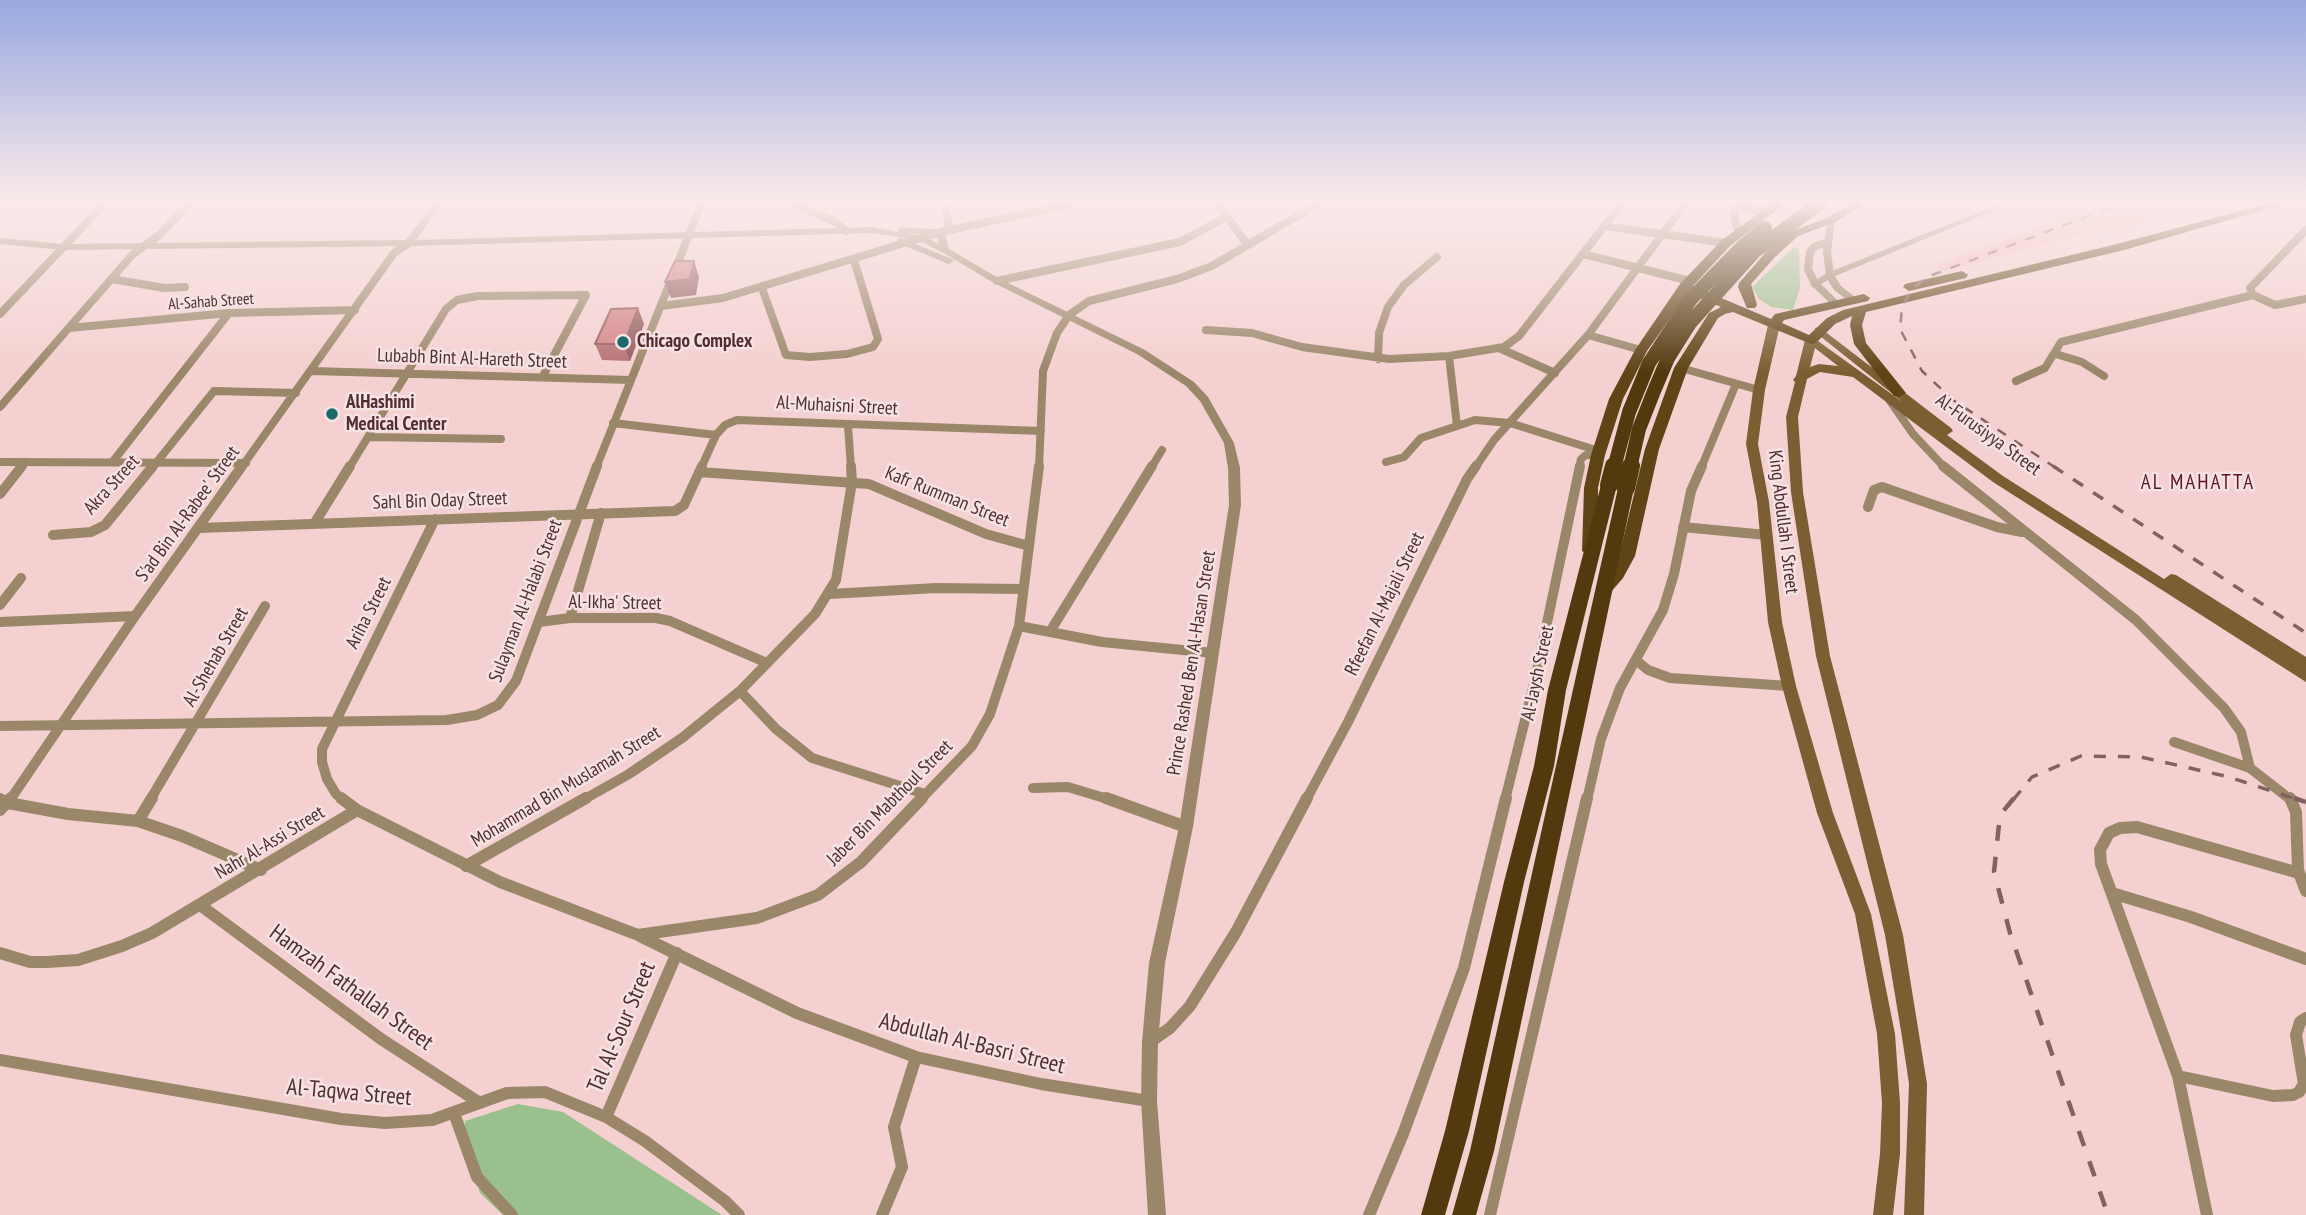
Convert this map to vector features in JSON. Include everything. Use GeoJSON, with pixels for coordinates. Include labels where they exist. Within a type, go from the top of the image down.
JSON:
{"type":"FeatureCollection","features":[{"type":"Feature","properties":{"kind":"highway","name":"Al-Jaysh Street"},"geometry":{"type":"LineString","coordinates":[[1464,1215],[1482,1151],[1606,587],[1629,412],[1650,363],[1691,299],[1731,259]]}},
{"type":"Feature","properties":{"kind":"highway","name":"Al-Jaysh Street"},"geometry":{"type":"LineString","coordinates":[[1433,1215],[1457,1131],[1590,557],[1668,358],[1690,323],[1748,259]]}},
{"type":"Feature","properties":{"kind":"main road"},"geometry":{"type":"LineString","coordinates":[[1590,557],[1583,487],[1599,453],[1616,399],[1641,350],[1687,284],[1711,259]]}},
{"type":"Feature","properties":{"kind":"main road"},"geometry":{"type":"LineString","coordinates":[[1606,587],[1618,574],[1627,556],[1652,449],[1681,368],[1713,316],[1721,311],[1743,307],[1747,279],[1768,259]]}},
{"type":"Feature","properties":{"kind":"main road"},"geometry":{"type":"LineString","coordinates":[[1815,335],[1856,305],[2040,259]]}},
{"type":"Feature","properties":{"kind":"main road"},"geometry":{"type":"LineString","coordinates":[[1777,321],[1837,305],[1856,305],[2067,259]]}},
{"type":"Feature","properties":{"kind":"main road","name":"Al-Furusiyya Street"},"geometry":{"type":"LineString","coordinates":[[1687,284],[1815,335],[1998,478],[2306,676]]}},
{"type":"Feature","properties":{"kind":"main road"},"geometry":{"type":"LineString","coordinates":[[1856,305],[1860,344],[1895,397]]}},
{"type":"Feature","properties":{"kind":"main road","name":"King Abdullah I Street"},"geometry":{"type":"LineString","coordinates":[[1777,321],[1759,390],[1752,444],[1763,502],[1775,622],[1789,686],[1823,808],[1868,932],[1890,1069],[1890,1154],[1883,1215]]}},
{"type":"Feature","properties":{"kind":"main road","name":"Al-Furusiyya Street"},"geometry":{"type":"LineString","coordinates":[[1815,335],[1875,389],[1895,397],[2006,474],[2306,664]]}},
{"type":"Feature","properties":{"kind":"main road","name":"King Abdullah I Street"},"geometry":{"type":"LineString","coordinates":[[1815,335],[1799,380],[1792,417],[1797,492],[1823,656],[1894,935],[1918,1084],[1914,1215]]}},
{"type":"Feature","properties":{"kind":"main road"},"geometry":{"type":"LineString","coordinates":[[1799,380],[1813,370],[1826,368],[1853,376],[1875,389]]}},
{"type":"Feature","properties":{"kind":"main road"},"geometry":{"type":"LineString","coordinates":[[1868,932],[1894,935]]}},
{"type":"Feature","properties":{"kind":"street"},"geometry":{"type":"LineString","coordinates":[[2,310],[52,259]]}},
{"type":"Feature","properties":{"kind":"street"},"geometry":{"type":"LineString","coordinates":[[0,407],[129,259]]}},
{"type":"Feature","properties":{"kind":"street","name":"S'ad Bin Al-Rabee' Street"},"geometry":{"type":"LineString","coordinates":[[3,804],[62,726],[135,616],[390,259]]}},
{"type":"Feature","properties":{"kind":"street","name":"Sulayman Al-Halabi Street"},"geometry":{"type":"LineString","coordinates":[[0,726],[447,720],[463,719],[498,705],[512,690],[613,423],[679,259]]}},
{"type":"Feature","properties":{"kind":"street"},"geometry":{"type":"LineString","coordinates":[[660,306],[703,302],[762,288],[858,259]]}},
{"type":"Feature","properties":{"kind":"street","name":"Prince Rashed Ben Al-Hasan Street"},"geometry":{"type":"LineString","coordinates":[[945,259],[963,263],[1141,352],[1190,384],[1204,399],[1229,443],[1234,468],[1236,505],[1186,827],[1157,963],[1150,1042],[1149,1101],[1157,1215]]}},
{"type":"Feature","properties":{"kind":"street","name":"Prince Rashed Ben Al-Hasan Street"},"geometry":{"type":"LineString","coordinates":[[960,259],[963,263]]}},
{"type":"Feature","properties":{"kind":"street"},"geometry":{"type":"LineString","coordinates":[[998,281],[1102,259]]}},
{"type":"Feature","properties":{"kind":"street"},"geometry":{"type":"LineString","coordinates":[[1069,315],[1089,300],[1198,272],[1223,259]]}},
{"type":"Feature","properties":{"kind":"street"},"geometry":{"type":"LineString","coordinates":[[1378,359],[1379,333],[1388,307],[1404,285],[1435,259]]}},
{"type":"Feature","properties":{"kind":"street"},"geometry":{"type":"LineString","coordinates":[[1206,330],[1252,333],[1301,346],[1378,359],[1449,356],[1499,348],[1515,340],[1579,259]]}},
{"type":"Feature","properties":{"kind":"street","name":"Al-Furusiyya Street"},"geometry":{"type":"LineString","coordinates":[[1602,259],[1687,284]]}},
{"type":"Feature","properties":{"kind":"street","name":"Rfeefan Al-Majali Street"},"geometry":{"type":"LineString","coordinates":[[1150,1042],[1170,1028],[1190,1006],[1236,932],[1348,722],[1459,492],[1485,453],[1588,335],[1643,259]]}},
{"type":"Feature","properties":{"kind":"street"},"geometry":{"type":"LineString","coordinates":[[1809,259],[1808,269],[1815,284],[1837,305]]}},
{"type":"Feature","properties":{"kind":"street"},"geometry":{"type":"LineString","coordinates":[[1829,259],[1830,275],[1837,288],[1856,305]]}},
{"type":"Feature","properties":{"kind":"street"},"geometry":{"type":"LineString","coordinates":[[1815,284],[1870,259]]}},
{"type":"Feature","properties":{"kind":"street"},"geometry":{"type":"LineString","coordinates":[[2253,295],[2252,285],[2278,259]]}},
{"type":"Feature","properties":{"kind":"street"},"geometry":{"type":"LineString","coordinates":[[762,288],[786,355],[810,357],[847,354],[873,347],[878,339],[854,260]]}},
{"type":"Feature","properties":{"kind":"street"},"geometry":{"type":"LineString","coordinates":[[1862,262],[1871,268]]}},
{"type":"Feature","properties":{"kind":"street"},"geometry":{"type":"LineString","coordinates":[[112,279],[164,288],[185,287]]}},
{"type":"Feature","properties":{"kind":"street"},"geometry":{"type":"LineString","coordinates":[[314,524],[446,309],[457,300],[478,296],[584,294],[586,296],[543,376]]}},
{"type":"Feature","properties":{"kind":"street"},"geometry":{"type":"LineString","coordinates":[[2016,381],[2045,368],[2056,354],[2058,344],[2065,341],[2253,295],[2275,305],[2306,299]]}},
{"type":"Feature","properties":{"kind":"street","name":"Al-Sahab Street"},"geometry":{"type":"LineString","coordinates":[[69,328],[229,313],[355,310]]}},
{"type":"Feature","properties":{"kind":"street"},"geometry":{"type":"LineString","coordinates":[[114,460],[229,313]]}},
{"type":"Feature","properties":{"kind":"street","name":"Jaber Bin Mabthoul Street"},"geometry":{"type":"LineString","coordinates":[[334,723],[322,749],[321,762],[336,794],[357,810],[466,866],[544,901],[638,936],[757,918],[818,895],[861,862],[903,820],[972,746],[982,731],[1001,687],[1019,626],[1041,430],[1043,371],[1057,333],[1069,315]]}},
{"type":"Feature","properties":{"kind":"street"},"geometry":{"type":"LineString","coordinates":[[1588,335],[1641,350]]}},
{"type":"Feature","properties":{"kind":"street"},"geometry":{"type":"LineString","coordinates":[[1499,348],[1555,373]]}},
{"type":"Feature","properties":{"kind":"street"},"geometry":{"type":"LineString","coordinates":[[2056,354],[2082,362],[2104,376]]}},
{"type":"Feature","properties":{"kind":"street"},"geometry":{"type":"LineString","coordinates":[[1449,356],[1457,426]]}},
{"type":"Feature","properties":{"kind":"street"},"geometry":{"type":"LineString","coordinates":[[1681,368],[1759,390]]}},
{"type":"Feature","properties":{"kind":"street","name":"Lubabh Bint Al-Hareth Street"},"geometry":{"type":"LineString","coordinates":[[312,371],[631,380]]}},
{"type":"Feature","properties":{"kind":"street"},"geometry":{"type":"LineString","coordinates":[[1490,1215],[1601,738],[1620,688],[1663,610],[1674,575],[1691,491],[1736,384]]}},
{"type":"Feature","properties":{"kind":"street","name":"Akra Street"},"geometry":{"type":"LineString","coordinates":[[52,536],[83,533],[105,525],[215,390],[296,393]]}},
{"type":"Feature","properties":{"kind":"street"},"geometry":{"type":"LineString","coordinates":[[1895,397],[1913,434],[1942,465],[2146,629],[2224,708],[2241,732],[2250,768]]}},
{"type":"Feature","properties":{"kind":"street","name":"Al-Muhaisni Street"},"geometry":{"type":"LineString","coordinates":[[716,435],[725,425],[737,420],[848,426],[1041,430]]}},
{"type":"Feature","properties":{"kind":"street"},"geometry":{"type":"LineString","coordinates":[[1386,462],[1404,457],[1421,438],[1475,420],[1510,423],[1599,453]]}},
{"type":"Feature","properties":{"kind":"street"},"geometry":{"type":"LineString","coordinates":[[613,423],[716,435],[699,472]]}},
{"type":"Feature","properties":{"kind":"street","name":"Mohammad Bin Muslamah Street"},"geometry":{"type":"LineString","coordinates":[[466,866],[629,774],[682,738],[740,691],[815,614],[830,594],[836,580],[844,543],[852,482],[848,426]]}},
{"type":"Feature","properties":{"kind":"street"},"geometry":{"type":"LineString","coordinates":[[368,437],[501,439]]}},
{"type":"Feature","properties":{"kind":"street"},"geometry":{"type":"LineString","coordinates":[[1051,630],[1162,450]]}},
{"type":"Feature","properties":{"kind":"street"},"geometry":{"type":"LineString","coordinates":[[0,462],[114,460],[246,463]]}},
{"type":"Feature","properties":{"kind":"street"},"geometry":{"type":"LineString","coordinates":[[0,494],[25,462]]}},
{"type":"Feature","properties":{"kind":"street","name":"Sahl Bin Oday Street"},"geometry":{"type":"LineString","coordinates":[[200,528],[682,508],[699,472]]}},
{"type":"Feature","properties":{"kind":"street","name":"Kafr Rumman Street"},"geometry":{"type":"LineString","coordinates":[[699,472],[852,482],[877,487],[986,534],[1029,546]]}},
{"type":"Feature","properties":{"kind":"street"},"geometry":{"type":"LineString","coordinates":[[1369,1215],[1412,1110],[1464,968],[1583,487]]}},
{"type":"Feature","properties":{"kind":"street"},"geometry":{"type":"LineString","coordinates":[[1868,507],[1874,489],[1882,487],[1997,527],[2024,532]]}},
{"type":"Feature","properties":{"kind":"street"},"geometry":{"type":"LineString","coordinates":[[570,618],[601,513]]}},
{"type":"Feature","properties":{"kind":"street","name":"Ariha Street"},"geometry":{"type":"LineString","coordinates":[[334,723],[435,519]]}},
{"type":"Feature","properties":{"kind":"street"},"geometry":{"type":"LineString","coordinates":[[1683,527],[1766,535]]}},
{"type":"Feature","properties":{"kind":"street"},"geometry":{"type":"LineString","coordinates":[[0,605],[21,578]]}},
{"type":"Feature","properties":{"kind":"street"},"geometry":{"type":"LineString","coordinates":[[830,594],[936,588],[1022,589]]}},
{"type":"Feature","properties":{"kind":"street","name":"Al-Shehab Street"},"geometry":{"type":"LineString","coordinates":[[138,821],[265,606]]}},
{"type":"Feature","properties":{"kind":"street"},"geometry":{"type":"LineString","coordinates":[[0,622],[135,616]]}},
{"type":"Feature","properties":{"kind":"street","name":"Al-Ikha' Street"},"geometry":{"type":"LineString","coordinates":[[539,622],[570,618],[631,617],[670,621],[767,663]]}},
{"type":"Feature","properties":{"kind":"street"},"geometry":{"type":"LineString","coordinates":[[1019,626],[1051,630],[1102,642],[1213,653]]}},
{"type":"Feature","properties":{"kind":"street"},"geometry":{"type":"LineString","coordinates":[[1636,660],[1648,670],[1670,678],[1789,686]]}},
{"type":"Feature","properties":{"kind":"street"},"geometry":{"type":"LineString","coordinates":[[740,691],[776,729],[812,758],[925,794]]}},
{"type":"Feature","properties":{"kind":"street"},"geometry":{"type":"LineString","coordinates":[[2174,742],[2250,768],[2283,789],[2294,805],[2299,873],[2306,891]]}},
{"type":"Feature","properties":{"kind":"street"},"geometry":{"type":"LineString","coordinates":[[1033,788],[1068,788],[1081,791],[1186,827]]}},
{"type":"Feature","properties":{"kind":"street"},"geometry":{"type":"LineString","coordinates":[[3,804],[138,821],[182,836],[261,870]]}},
{"type":"Feature","properties":{"kind":"street","name":"Nahr Al-Assi Street"},"geometry":{"type":"LineString","coordinates":[[0,953],[30,962],[78,960],[100,954],[152,933],[357,810]]}},
{"type":"Feature","properties":{"kind":"street"},"geometry":{"type":"LineString","coordinates":[[2207,1215],[2178,1076],[2101,864],[2100,850],[2109,833],[2120,828],[2137,827],[2299,873]]}},
{"type":"Feature","properties":{"kind":"street"},"geometry":{"type":"LineString","coordinates":[[2112,893],[2190,917],[2306,959]]}},
{"type":"Feature","properties":{"kind":"street","name":"Hamzah Fathallah Street"},"geometry":{"type":"LineString","coordinates":[[200,905],[381,1039],[480,1103]]}},
{"type":"Feature","properties":{"kind":"street","name":"Abdullah Al-Basri Street"},"geometry":{"type":"LineString","coordinates":[[638,936],[677,953],[740,988],[797,1013],[916,1057],[1041,1084],[1149,1101]]}},
{"type":"Feature","properties":{"kind":"street","name":"Tal Al-Sour Street"},"geometry":{"type":"LineString","coordinates":[[606,1117],[677,953]]}},
{"type":"Feature","properties":{"kind":"street"},"geometry":{"type":"LineString","coordinates":[[2178,1076],[2273,1096],[2293,1095],[2299,1092],[2304,1084],[2296,1035],[2300,1022],[2306,1018]]}},
{"type":"Feature","properties":{"kind":"street"},"geometry":{"type":"LineString","coordinates":[[882,1215],[902,1167],[894,1127],[916,1057]]}},
{"type":"Feature","properties":{"kind":"street","name":"Al-Taqwa Street"},"geometry":{"type":"LineString","coordinates":[[0,1060],[341,1119],[410,1123],[454,1113],[507,1093],[545,1092],[606,1117],[690,1174],[737,1210],[738,1215]]}},
{"type":"Feature","properties":{"kind":"street"},"geometry":{"type":"LineString","coordinates":[[454,1113],[477,1177],[512,1215]]}},
{"type":"Feature","properties":{"kind":"shaded area"},"geometry":{"type":"Polygon","coordinates":[[[1955,259],[1990,259],[1943,271],[1935,266],[1955,259]]]}},
{"type":"Feature","properties":{"kind":"green space"},"geometry":{"type":"Polygon","coordinates":[[[1782,259],[1799,259],[1800,288],[1793,310],[1771,307],[1759,299],[1752,287],[1782,259]]]}},
{"type":"Feature","properties":{"kind":"green space"},"geometry":{"type":"Polygon","coordinates":[[[518,1104],[563,1112],[722,1215],[503,1215],[480,1193],[465,1140],[465,1121],[518,1104]]]}},
{"type":"Feature","properties":{"kind":"building"},"geometry":{"type":"Polygon","coordinates":[[[675,261],[694,261],[690,279],[665,282],[675,261]]]}},
{"type":"Feature","properties":{"kind":"building"},"geometry":{"type":"Polygon","coordinates":[[[638,308],[624,344],[595,344],[611,309],[638,308]]]}},
{"type":"Feature","properties":{"kind":"railway"},"geometry":{"type":"LineString","coordinates":[[1975,259],[1927,277],[1911,290],[1902,308],[1900,329],[1922,371],[1953,400],[2056,468]]}},
{"type":"Feature","properties":{"kind":"railway"},"geometry":{"type":"LineString","coordinates":[[2053,466],[2306,633]]}},
{"type":"Feature","properties":{"kind":"railway"},"geometry":{"type":"LineString","coordinates":[[2013,800],[2032,777],[2081,756],[2141,757],[2229,777],[2299,800]]}},
{"type":"Feature","properties":{"kind":"railway"},"geometry":{"type":"LineString","coordinates":[[2014,798],[2000,815],[1994,872],[2010,933],[2108,1215]]}},
{"type":"Feature","properties":{"kind":"railway"},"geometry":{"type":"LineString","coordinates":[[2294,798],[2306,802]]}},
{"type":"Feature","properties":{"kind":"place","name":"Chicago Complex"},"geometry":{"type":"Point","coordinates":[623,342]}},
{"type":"Feature","properties":{"kind":"place","name":"AlHashimi Medical Center"},"geometry":{"type":"Point","coordinates":[332,414]}},
{"type":"Feature","properties":{"kind":"district","name":"AL MAHATTA"},"geometry":{"type":"Point","coordinates":[2198,483]}}]}
